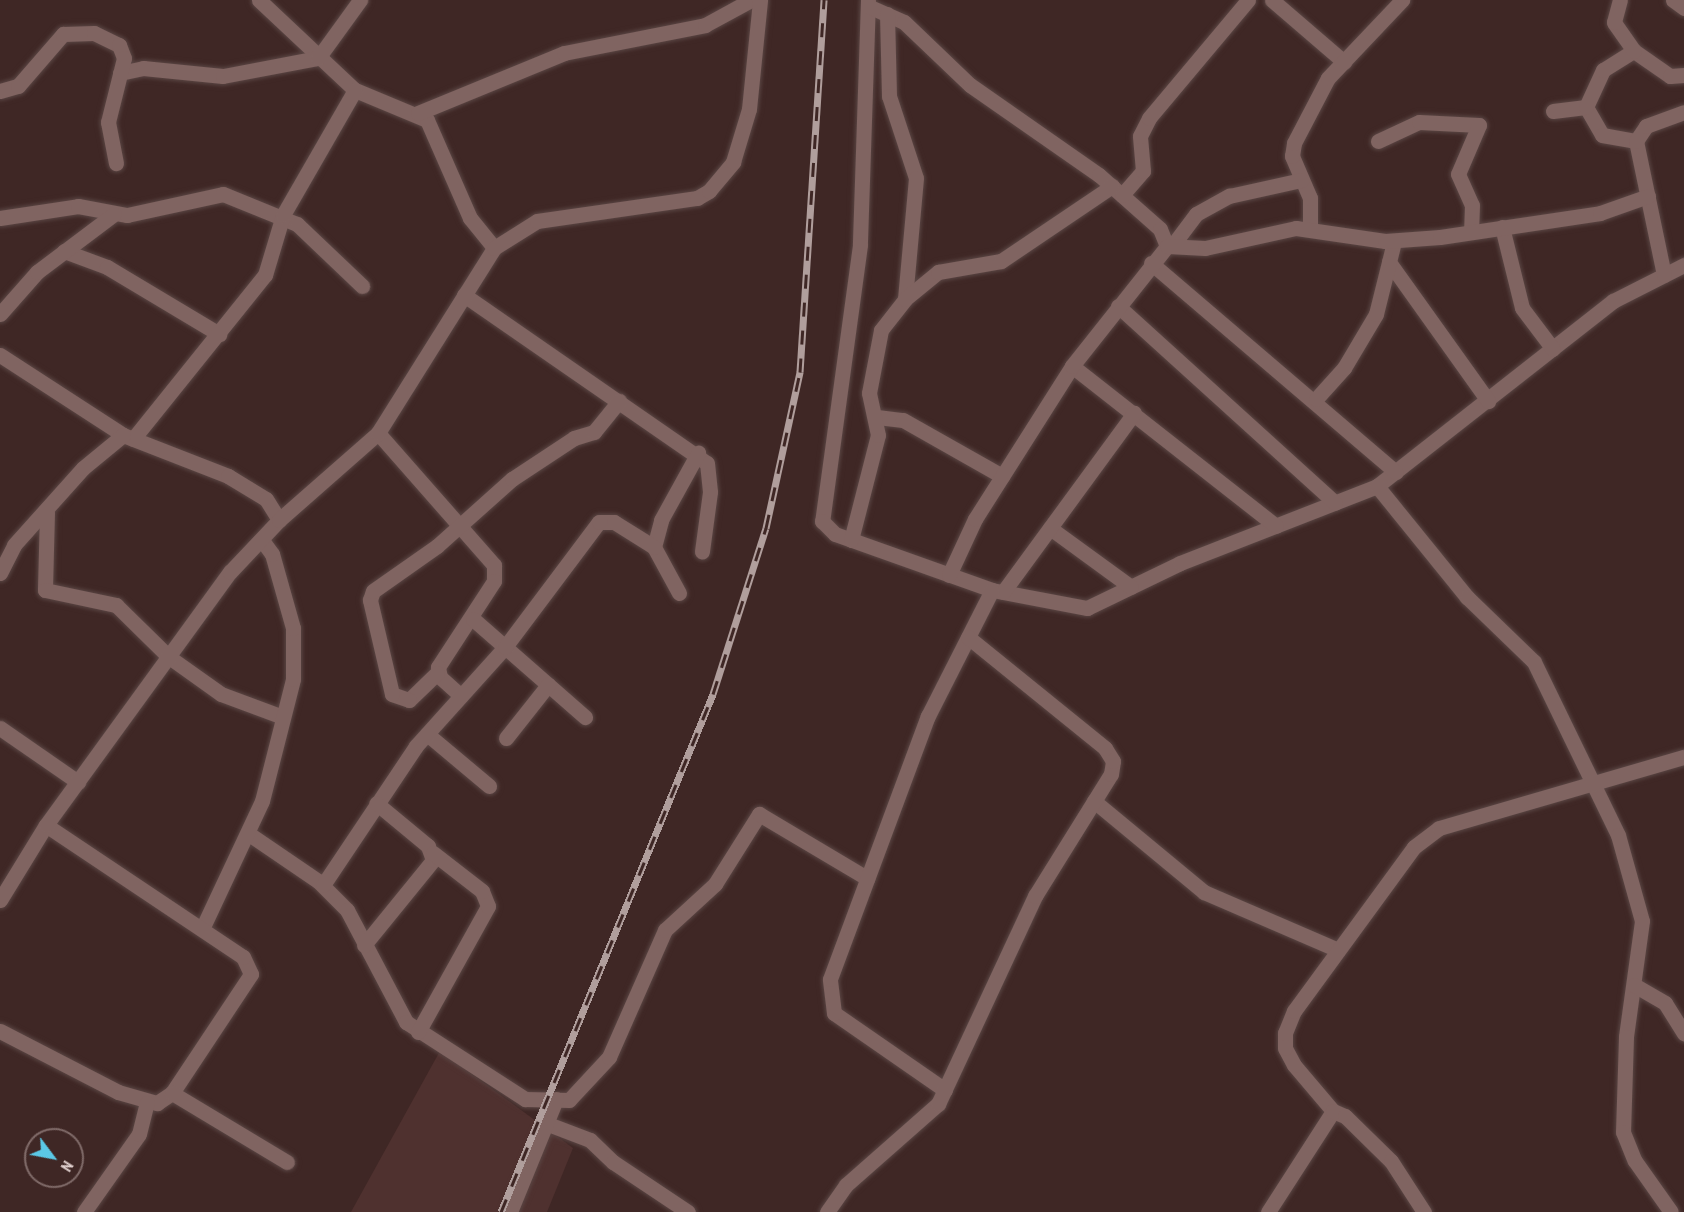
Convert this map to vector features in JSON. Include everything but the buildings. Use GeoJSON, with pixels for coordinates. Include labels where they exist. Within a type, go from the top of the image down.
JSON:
{"type":"FeatureCollection","features":[{"type":"Feature","properties":{"kind":"street"},"geometry":{"type":"LineString","coordinates":[[259,0],[318,58],[355,90],[418,113],[435,136],[470,218],[494,248]]}},
{"type":"Feature","properties":{"kind":"street"},"geometry":{"type":"LineString","coordinates":[[120,73],[143,68],[223,76],[318,58],[360,0]]}},
{"type":"Feature","properties":{"kind":"street"},"geometry":{"type":"LineString","coordinates":[[418,113],[564,53],[705,25],[751,0]]}},
{"type":"Feature","properties":{"kind":"street"},"geometry":{"type":"LineString","coordinates":[[0,900],[46,825],[230,572],[279,520],[378,433],[494,248],[537,221],[697,198],[709,190],[733,162],[749,109],[760,0]]}},
{"type":"Feature","properties":{"kind":"street"},"geometry":{"type":"LineString","coordinates":[[851,540],[878,435],[877,417],[869,393],[875,342],[905,300],[938,272],[1001,261],[1117,191],[1143,171],[1140,136],[1149,118],[1248,0]]}},
{"type":"Feature","properties":{"kind":"street"},"geometry":{"type":"LineString","coordinates":[[1272,0],[1344,62]]}},
{"type":"Feature","properties":{"kind":"street"},"geometry":{"type":"LineString","coordinates":[[1310,228],[1311,203],[1292,156],[1294,143],[1323,86],[1402,0]]}},
{"type":"Feature","properties":{"kind":"street"},"geometry":{"type":"LineString","coordinates":[[1620,0],[1614,22],[1634,51],[1670,75],[1684,75]]}},
{"type":"Feature","properties":{"kind":"street"},"geometry":{"type":"LineString","coordinates":[[1673,0],[1684,8]]}},
{"type":"Feature","properties":{"kind":"street"},"geometry":{"type":"LineString","coordinates":[[1648,196],[1600,213],[1394,242],[1310,228],[1265,232],[1205,248],[1171,244],[1160,229],[1117,191],[969,85],[913,29],[868,3],[860,245],[820,510],[826,529],[851,540],[997,591],[1087,608],[1131,587],[1377,486],[1554,350],[1613,301],[1684,265]]}},
{"type":"Feature","properties":{"kind":"street"},"geometry":{"type":"LineString","coordinates":[[887,14],[890,96],[916,178],[905,300]]}},
{"type":"Feature","properties":{"kind":"street"},"geometry":{"type":"LineString","coordinates":[[0,91],[18,86],[56,38],[73,32],[94,33],[119,45],[120,73],[108,122],[116,163]]}},
{"type":"Feature","properties":{"kind":"street"},"geometry":{"type":"LineString","coordinates":[[1586,106],[1604,70],[1634,51]]}},
{"type":"Feature","properties":{"kind":"street"},"geometry":{"type":"LineString","coordinates":[[0,573],[14,545],[47,513],[83,468],[128,437],[219,334],[265,276],[283,215],[355,90]]}},
{"type":"Feature","properties":{"kind":"street"},"geometry":{"type":"LineString","coordinates":[[1553,111],[1586,106]]}},
{"type":"Feature","properties":{"kind":"street"},"geometry":{"type":"LineString","coordinates":[[1586,106],[1602,135],[1636,141]]}},
{"type":"Feature","properties":{"kind":"street"},"geometry":{"type":"LineString","coordinates":[[1664,275],[1636,141],[1646,126],[1684,112]]}},
{"type":"Feature","properties":{"kind":"street"},"geometry":{"type":"LineString","coordinates":[[1378,141],[1419,122],[1479,125],[1458,174],[1472,206],[1471,232]]}},
{"type":"Feature","properties":{"kind":"street"},"geometry":{"type":"LineString","coordinates":[[949,575],[1002,476],[1072,366],[1151,263],[1171,244],[1196,214],[1230,195],[1301,180]]}},
{"type":"Feature","properties":{"kind":"street"},"geometry":{"type":"LineString","coordinates":[[0,218],[78,206],[114,214],[216,193],[283,215],[362,286]]}},
{"type":"Feature","properties":{"kind":"street"},"geometry":{"type":"LineString","coordinates":[[0,314],[64,251],[114,214]]}},
{"type":"Feature","properties":{"kind":"street"},"geometry":{"type":"LineString","coordinates":[[1502,227],[1522,308],[1554,350]]}},
{"type":"Feature","properties":{"kind":"street"},"geometry":{"type":"LineString","coordinates":[[1316,399],[1368,329],[1394,242]]}},
{"type":"Feature","properties":{"kind":"street"},"geometry":{"type":"LineString","coordinates":[[64,251],[107,267],[219,334]]}},
{"type":"Feature","properties":{"kind":"street"},"geometry":{"type":"LineString","coordinates":[[1389,262],[1488,401]]}},
{"type":"Feature","properties":{"kind":"street"},"geometry":{"type":"LineString","coordinates":[[1151,263],[1316,399],[1396,471]]}},
{"type":"Feature","properties":{"kind":"street"},"geometry":{"type":"LineString","coordinates":[[464,294],[619,402],[698,453],[710,472],[702,551]]}},
{"type":"Feature","properties":{"kind":"street"},"geometry":{"type":"LineString","coordinates":[[1118,306],[1151,331],[1197,383],[1335,502]]}},
{"type":"Feature","properties":{"kind":"street"},"geometry":{"type":"LineString","coordinates":[[0,355],[128,437],[228,476],[266,499],[279,520]]}},
{"type":"Feature","properties":{"kind":"street"},"geometry":{"type":"LineString","coordinates":[[1072,366],[1276,526]]}},
{"type":"Feature","properties":{"kind":"street"},"geometry":{"type":"LineString","coordinates":[[378,433],[457,524],[496,572],[473,619],[437,673],[409,700],[392,694],[370,600],[380,583],[437,546],[457,524],[521,473],[574,438],[594,432],[619,402]]}},
{"type":"Feature","properties":{"kind":"street"},"geometry":{"type":"LineString","coordinates":[[945,1090],[848,1024],[829,1001],[830,979],[928,716],[968,637],[997,591],[1050,528],[1134,413]]}},
{"type":"Feature","properties":{"kind":"street"},"geometry":{"type":"LineString","coordinates":[[877,417],[903,420],[1002,476]]}},
{"type":"Feature","properties":{"kind":"street"},"geometry":{"type":"LineString","coordinates":[[654,547],[661,520],[698,453]]}},
{"type":"Feature","properties":{"kind":"street"},"geometry":{"type":"LineString","coordinates":[[1377,486],[1467,597],[1534,662],[1594,781],[1626,858],[1642,921],[1634,985],[1623,1132],[1635,1161],[1671,1212]]}},
{"type":"Feature","properties":{"kind":"street"},"geometry":{"type":"LineString","coordinates":[[47,513],[45,590],[116,605],[169,657],[221,694],[284,717]]}},
{"type":"Feature","properties":{"kind":"street"},"geometry":{"type":"LineString","coordinates":[[322,885],[376,803],[427,734],[506,647],[599,522],[614,522],[654,547],[679,593]]}},
{"type":"Feature","properties":{"kind":"street"},"geometry":{"type":"LineString","coordinates":[[1050,528],[1131,587]]}},
{"type":"Feature","properties":{"kind":"street"},"geometry":{"type":"LineString","coordinates":[[202,929],[249,834],[293,679],[293,628],[272,554],[262,540]]}},
{"type":"Feature","properties":{"kind":"street"},"geometry":{"type":"LineString","coordinates":[[473,619],[585,717]]}},
{"type":"Feature","properties":{"kind":"street"},"geometry":{"type":"LineString","coordinates":[[827,1212],[846,1185],[928,1115],[945,1090],[1035,896],[1111,774],[1113,761],[1105,748],[968,637]]}},
{"type":"Feature","properties":{"kind":"street"},"geometry":{"type":"LineString","coordinates":[[437,673],[461,696]]}},
{"type":"Feature","properties":{"kind":"street"},"geometry":{"type":"LineString","coordinates":[[506,738],[548,685]]}},
{"type":"Feature","properties":{"kind":"street"},"geometry":{"type":"LineString","coordinates":[[0,728],[78,782]]}},
{"type":"Feature","properties":{"kind":"street"},"geometry":{"type":"LineString","coordinates":[[427,734],[489,786]]}},
{"type":"Feature","properties":{"kind":"street"},"geometry":{"type":"LineString","coordinates":[[1424,1212],[1391,1161],[1345,1116],[1333,1111],[1285,1048],[1294,1011],[1424,837],[1594,781],[1684,757]]}},
{"type":"Feature","properties":{"kind":"street"},"geometry":{"type":"LineString","coordinates":[[1094,801],[1204,892],[1338,950]]}},
{"type":"Feature","properties":{"kind":"street"},"geometry":{"type":"LineString","coordinates":[[376,803],[433,853],[482,891],[488,906],[418,1032]]}},
{"type":"Feature","properties":{"kind":"street"},"geometry":{"type":"LineString","coordinates":[[249,834],[322,885],[347,910],[399,1014],[418,1032],[518,1097],[556,1099],[576,1095],[609,1057],[665,930],[715,884],[751,819],[759,814],[770,817],[867,878]]}},
{"type":"Feature","properties":{"kind":"street"},"geometry":{"type":"LineString","coordinates":[[0,1031],[147,1102],[165,1100],[172,1093],[251,974],[243,957],[46,825]]}},
{"type":"Feature","properties":{"kind":"street"},"geometry":{"type":"LineString","coordinates":[[364,945],[429,868],[433,853]]}},
{"type":"Feature","properties":{"kind":"street"},"geometry":{"type":"LineString","coordinates":[[1634,985],[1665,1003],[1684,1034]]}},
{"type":"Feature","properties":{"kind":"street"},"geometry":{"type":"LineString","coordinates":[[172,1093],[286,1162]]}},
{"type":"Feature","properties":{"kind":"street"},"geometry":{"type":"LineString","coordinates":[[510,1212],[548,1124],[556,1099]]}},
{"type":"Feature","properties":{"kind":"street"},"geometry":{"type":"LineString","coordinates":[[84,1212],[139,1134],[147,1102]]}},
{"type":"Feature","properties":{"kind":"street"},"geometry":{"type":"LineString","coordinates":[[1269,1212],[1333,1111]]}},
{"type":"Feature","properties":{"kind":"street"},"geometry":{"type":"LineString","coordinates":[[548,1124],[590,1140],[613,1162],[688,1212]]}},
{"type":"Feature","properties":{"kind":"shaded area"},"geometry":{"type":"Polygon","coordinates":[[[440,1051],[573,1148],[547,1212],[351,1212],[440,1051]]]}},
{"type":"Feature","properties":{"kind":"railway"},"geometry":{"type":"LineString","coordinates":[[501,1212],[713,694],[766,528],[800,372],[824,0]]}}]}
